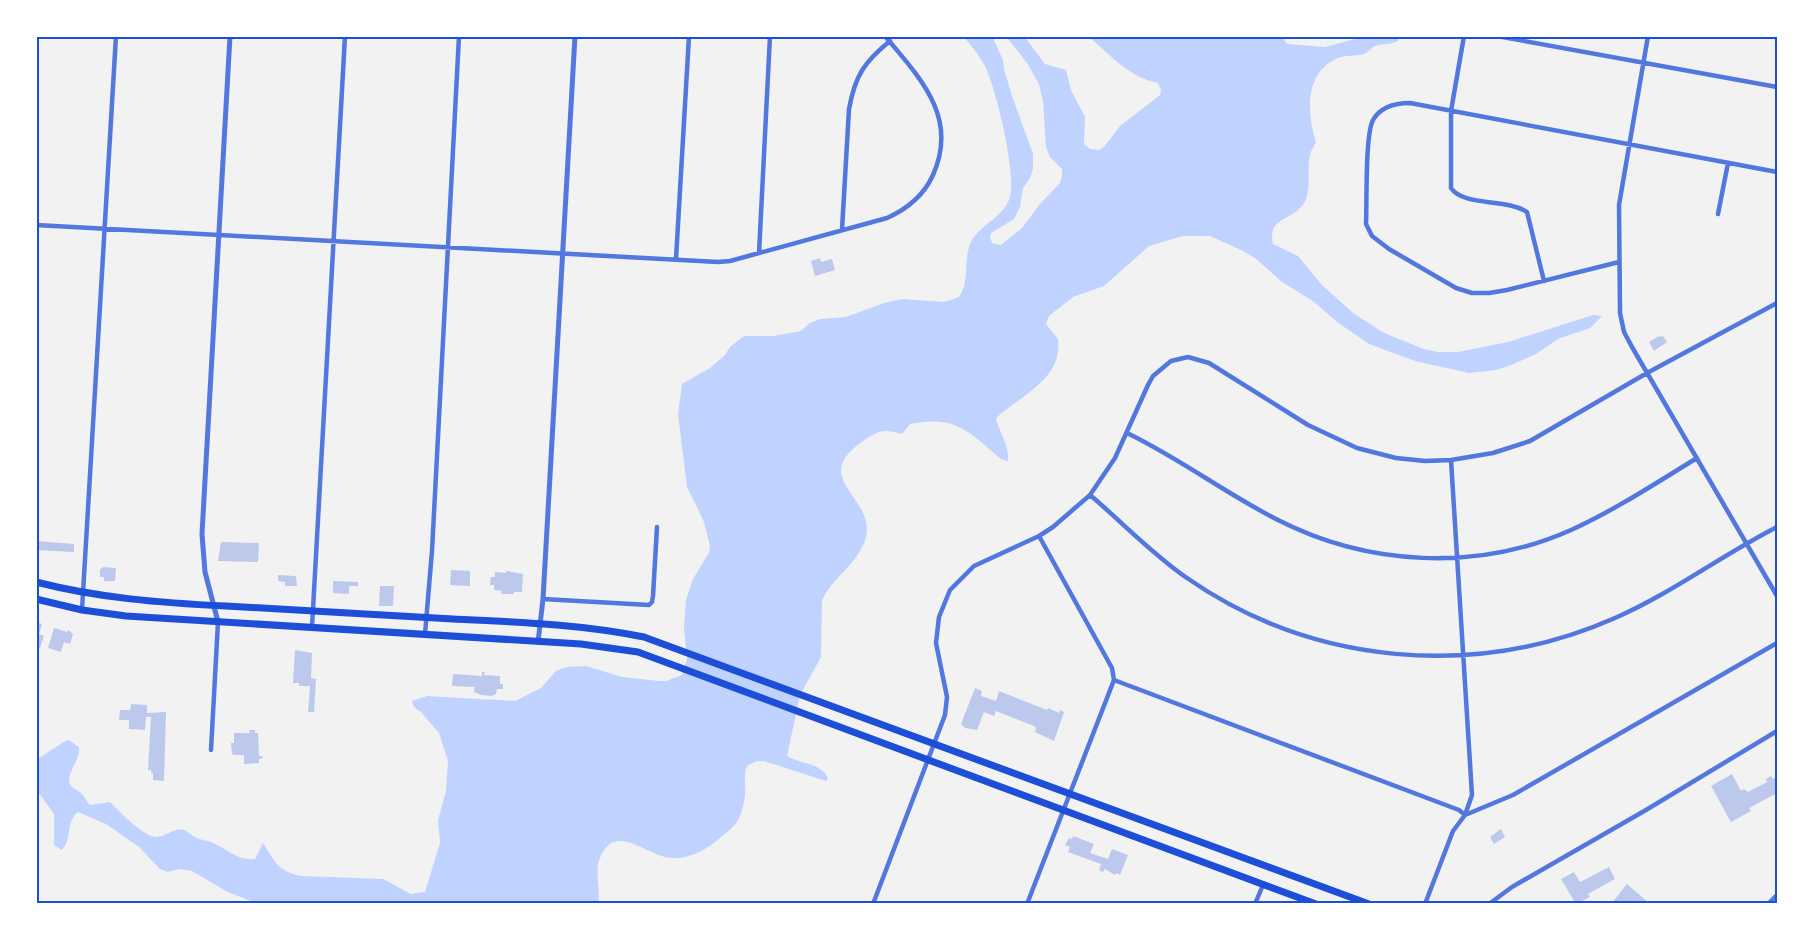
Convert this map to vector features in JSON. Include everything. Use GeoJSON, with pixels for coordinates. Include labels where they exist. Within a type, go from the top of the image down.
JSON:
{"type":"FeatureCollection","features":[{"type":"Feature","properties":{"kind":"main road"},"geometry":{"type":"LineString","coordinates":[[36,582],[84,593],[214,606],[540,624],[616,631],[644,637],[1369,904]]}},
{"type":"Feature","properties":{"kind":"main road"},"geometry":{"type":"LineString","coordinates":[[36,599],[82,610],[135,616],[602,646],[638,652],[1316,904]]}},
{"type":"Feature","properties":{"kind":"street"},"geometry":{"type":"LineString","coordinates":[[82,610],[116,36]]}},
{"type":"Feature","properties":{"kind":"street"},"geometry":{"type":"LineString","coordinates":[[211,750],[218,622],[205,572],[201,534],[231,36]]}},
{"type":"Feature","properties":{"kind":"street"},"geometry":{"type":"LineString","coordinates":[[312,627],[345,36]]}},
{"type":"Feature","properties":{"kind":"street"},"geometry":{"type":"LineString","coordinates":[[425,634],[432,551],[459,36]]}},
{"type":"Feature","properties":{"kind":"street"},"geometry":{"type":"LineString","coordinates":[[538,642],[543,599],[575,36]]}},
{"type":"Feature","properties":{"kind":"street"},"geometry":{"type":"LineString","coordinates":[[676,259],[689,36]]}},
{"type":"Feature","properties":{"kind":"street"},"geometry":{"type":"LineString","coordinates":[[759,253],[770,36]]}},
{"type":"Feature","properties":{"kind":"street"},"geometry":{"type":"LineString","coordinates":[[36,225],[718,262],[759,253],[887,218],[904,209],[925,190],[938,164],[942,136],[935,106],[917,73],[885,36]]}},
{"type":"Feature","properties":{"kind":"street"},"geometry":{"type":"LineString","coordinates":[[1464,36],[1451,111],[1450,188],[1459,196],[1510,205],[1527,212],[1544,281]]}},
{"type":"Feature","properties":{"kind":"street"},"geometry":{"type":"LineString","coordinates":[[1497,36],[1777,87]]}},
{"type":"Feature","properties":{"kind":"street"},"geometry":{"type":"LineString","coordinates":[[1648,36],[1619,204],[1621,323],[1647,373],[1777,596]]}},
{"type":"Feature","properties":{"kind":"street"},"geometry":{"type":"LineString","coordinates":[[842,230],[851,94],[867,62],[890,41]]}},
{"type":"Feature","properties":{"kind":"street"},"geometry":{"type":"LineString","coordinates":[[1619,262],[1544,281],[1478,294],[1464,291],[1389,249],[1375,239],[1366,224],[1369,138],[1374,118],[1380,111],[1397,103],[1410,103],[1777,171]]}},
{"type":"Feature","properties":{"kind":"street"},"geometry":{"type":"LineString","coordinates":[[1718,214],[1728,163]]}},
{"type":"Feature","properties":{"kind":"street"},"geometry":{"type":"LineString","coordinates":[[873,904],[945,715],[947,698],[936,643],[937,626],[945,600],[955,584],[974,566],[1039,536],[1090,495],[1109,468],[1153,376],[1170,361],[1188,357],[1209,363],[1308,425],[1357,448],[1396,458],[1425,461],[1451,460],[1493,453],[1530,441],[1647,373],[1777,303]]}},
{"type":"Feature","properties":{"kind":"street"},"geometry":{"type":"LineString","coordinates":[[1127,433],[1161,449],[1269,515],[1315,537],[1384,555],[1425,558],[1457,558],[1500,553],[1519,549],[1569,531],[1617,506],[1697,458]]}},
{"type":"Feature","properties":{"kind":"street"},"geometry":{"type":"LineString","coordinates":[[1425,904],[1453,831],[1465,815],[1472,795],[1451,460]]}},
{"type":"Feature","properties":{"kind":"street"},"geometry":{"type":"LineString","coordinates":[[1090,495],[1186,577],[1241,611],[1276,627],[1353,650],[1408,655],[1486,652],[1549,642],[1601,624],[1653,598],[1777,526]]}},
{"type":"Feature","properties":{"kind":"street"},"geometry":{"type":"LineString","coordinates":[[543,599],[649,605],[653,596],[657,527]]}},
{"type":"Feature","properties":{"kind":"street"},"geometry":{"type":"LineString","coordinates":[[1027,904],[1114,680],[1112,668],[1039,536]]}},
{"type":"Feature","properties":{"kind":"street"},"geometry":{"type":"LineString","coordinates":[[1465,815],[1513,795],[1777,643]]}},
{"type":"Feature","properties":{"kind":"street"},"geometry":{"type":"LineString","coordinates":[[1114,680],[1459,810],[1465,815]]}},
{"type":"Feature","properties":{"kind":"street"},"geometry":{"type":"LineString","coordinates":[[1490,904],[1512,886],[1646,810],[1777,731]]}},
{"type":"Feature","properties":{"kind":"street"},"geometry":{"type":"LineString","coordinates":[[1256,904],[1263,885]]}},
{"type":"Feature","properties":{"kind":"street"},"geometry":{"type":"LineString","coordinates":[[1768,904],[1777,895]]}},
{"type":"Feature","properties":{"kind":"water"},"geometry":{"type":"Polygon","coordinates":[[[963,36],[992,36],[1003,60],[1012,96],[1033,154],[1033,169],[1023,188],[1020,207],[1014,219],[991,233],[992,243],[1001,245],[1022,228],[1060,183],[1062,176],[1062,169],[1050,157],[1046,147],[1043,101],[1039,84],[1027,63],[1006,36],[1024,36],[1045,64],[1066,70],[1071,90],[1085,117],[1084,144],[1090,149],[1099,150],[1120,126],[1160,95],[1161,90],[1158,83],[1129,71],[1088,36],[1282,36],[1287,44],[1325,47],[1366,36],[1399,36],[1398,41],[1375,46],[1364,54],[1336,59],[1318,74],[1313,84],[1310,107],[1316,142],[1310,153],[1307,195],[1297,211],[1273,229],[1273,244],[1298,256],[1322,285],[1353,313],[1384,333],[1424,349],[1458,352],[1508,342],[1593,315],[1602,316],[1590,328],[1558,339],[1536,354],[1511,365],[1496,370],[1469,373],[1415,361],[1369,344],[1337,322],[1313,301],[1282,282],[1255,258],[1210,236],[1183,236],[1149,246],[1104,286],[1073,297],[1049,316],[1046,324],[1058,339],[1058,353],[1054,365],[1038,385],[996,418],[1007,450],[1008,461],[1000,458],[961,428],[933,421],[910,424],[902,434],[891,431],[878,433],[863,441],[848,454],[842,466],[842,477],[862,510],[866,523],[866,537],[857,555],[831,586],[822,601],[821,657],[800,695],[787,756],[816,767],[828,779],[826,781],[764,761],[757,761],[747,766],[742,810],[736,823],[706,848],[689,856],[672,858],[623,841],[614,842],[606,847],[598,863],[598,904],[258,904],[226,891],[192,871],[180,869],[168,872],[160,869],[139,847],[106,824],[78,812],[72,820],[62,850],[54,845],[54,814],[36,789],[36,760],[69,740],[79,747],[78,756],[70,775],[71,786],[81,793],[90,805],[110,802],[133,824],[149,835],[158,837],[184,830],[197,838],[249,859],[255,859],[263,843],[278,865],[293,874],[383,879],[411,894],[425,892],[440,843],[438,820],[446,791],[448,761],[439,733],[414,707],[412,701],[427,696],[515,701],[541,688],[556,671],[566,667],[586,666],[622,677],[659,681],[682,675],[687,659],[684,628],[686,600],[693,579],[709,553],[710,546],[704,522],[687,487],[678,414],[682,384],[710,368],[744,336],[773,336],[801,331],[810,323],[820,319],[846,317],[902,299],[944,302],[959,297],[965,283],[967,254],[972,240],[1006,206],[1011,189],[1008,154],[990,77],[975,50],[963,36]]]}},
{"type":"Feature","properties":{"kind":"building"},"geometry":{"type":"Polygon","coordinates":[[[820,258],[821,262],[832,259],[835,270],[815,276],[811,261],[820,258]]]}},
{"type":"Feature","properties":{"kind":"building"},"geometry":{"type":"Polygon","coordinates":[[[1663,336],[1667,342],[1654,351],[1649,342],[1663,336]]]}},
{"type":"Feature","properties":{"kind":"building"},"geometry":{"type":"Polygon","coordinates":[[[36,541],[74,544],[74,552],[36,550],[36,541]]]}},
{"type":"Feature","properties":{"kind":"building"},"geometry":{"type":"Polygon","coordinates":[[[221,542],[259,543],[258,562],[218,561],[221,542]]]}},
{"type":"Feature","properties":{"kind":"building"},"geometry":{"type":"Polygon","coordinates":[[[103,567],[116,568],[115,581],[104,581],[104,577],[100,577],[100,570],[103,567]]]}},
{"type":"Feature","properties":{"kind":"building"},"geometry":{"type":"Polygon","coordinates":[[[451,570],[470,571],[470,586],[450,585],[451,570]]]}},
{"type":"Feature","properties":{"kind":"building"},"geometry":{"type":"Polygon","coordinates":[[[506,571],[523,574],[522,592],[501,594],[502,591],[494,590],[494,585],[490,585],[491,577],[495,577],[495,572],[506,573],[506,571]]]}},
{"type":"Feature","properties":{"kind":"building"},"geometry":{"type":"Polygon","coordinates":[[[278,575],[296,576],[297,586],[285,586],[285,582],[278,581],[278,575]]]}},
{"type":"Feature","properties":{"kind":"building"},"geometry":{"type":"Polygon","coordinates":[[[333,581],[358,582],[358,586],[349,586],[349,594],[333,593],[333,581]]]}},
{"type":"Feature","properties":{"kind":"building"},"geometry":{"type":"Polygon","coordinates":[[[380,586],[394,586],[393,606],[379,606],[380,586]]]}},
{"type":"Feature","properties":{"kind":"building"},"geometry":{"type":"Polygon","coordinates":[[[36,622],[42,624],[39,634],[44,636],[40,648],[36,647],[36,622]]]}},
{"type":"Feature","properties":{"kind":"building"},"geometry":{"type":"Polygon","coordinates":[[[54,628],[67,632],[68,630],[73,634],[70,644],[64,642],[61,652],[48,648],[54,628]]]}},
{"type":"Feature","properties":{"kind":"building"},"geometry":{"type":"Polygon","coordinates":[[[295,650],[312,653],[311,678],[316,679],[314,712],[308,712],[310,686],[299,686],[299,683],[293,683],[295,650]]]}},
{"type":"Feature","properties":{"kind":"building"},"geometry":{"type":"Polygon","coordinates":[[[482,672],[485,672],[484,675],[500,676],[503,689],[497,689],[496,694],[492,696],[474,692],[475,687],[452,686],[453,674],[482,676],[482,672]]]}},
{"type":"Feature","properties":{"kind":"building"},"geometry":{"type":"Polygon","coordinates":[[[975,688],[982,691],[981,696],[996,701],[999,691],[1047,710],[1048,708],[1059,713],[1060,710],[1064,712],[1054,741],[1035,732],[1034,726],[996,711],[994,716],[984,712],[977,730],[965,728],[961,724],[975,688]]]}},
{"type":"Feature","properties":{"kind":"building"},"geometry":{"type":"Polygon","coordinates":[[[131,704],[147,705],[147,713],[166,712],[164,781],[153,780],[153,773],[148,770],[151,717],[146,717],[145,730],[129,729],[129,720],[119,720],[120,710],[130,710],[131,704]]]}},
{"type":"Feature","properties":{"kind":"building"},"geometry":{"type":"Polygon","coordinates":[[[249,730],[255,730],[255,733],[258,733],[259,756],[263,758],[259,759],[259,763],[244,764],[244,755],[233,755],[232,753],[231,743],[234,743],[234,733],[250,733],[249,730]]]}},
{"type":"Feature","properties":{"kind":"building"},"geometry":{"type":"Polygon","coordinates":[[[1732,774],[1741,791],[1744,789],[1748,792],[1767,782],[1766,779],[1771,776],[1773,779],[1777,776],[1777,793],[1749,808],[1751,811],[1731,822],[1711,786],[1732,774]]]}},
{"type":"Feature","properties":{"kind":"building"},"geometry":{"type":"Polygon","coordinates":[[[1501,829],[1505,837],[1494,844],[1490,837],[1501,829]]]}},
{"type":"Feature","properties":{"kind":"building"},"geometry":{"type":"Polygon","coordinates":[[[1073,836],[1094,844],[1090,853],[1108,859],[1112,849],[1128,855],[1120,875],[1116,873],[1115,875],[1105,869],[1103,872],[1099,870],[1101,864],[1068,852],[1070,847],[1065,845],[1073,836]]]}},
{"type":"Feature","properties":{"kind":"building"},"geometry":{"type":"Polygon","coordinates":[[[1609,867],[1615,879],[1588,894],[1590,897],[1576,904],[1561,879],[1574,872],[1580,882],[1609,867]]]}},
{"type":"Feature","properties":{"kind":"building"},"geometry":{"type":"Polygon","coordinates":[[[1627,884],[1650,904],[1611,904],[1627,884]]]}}]}
